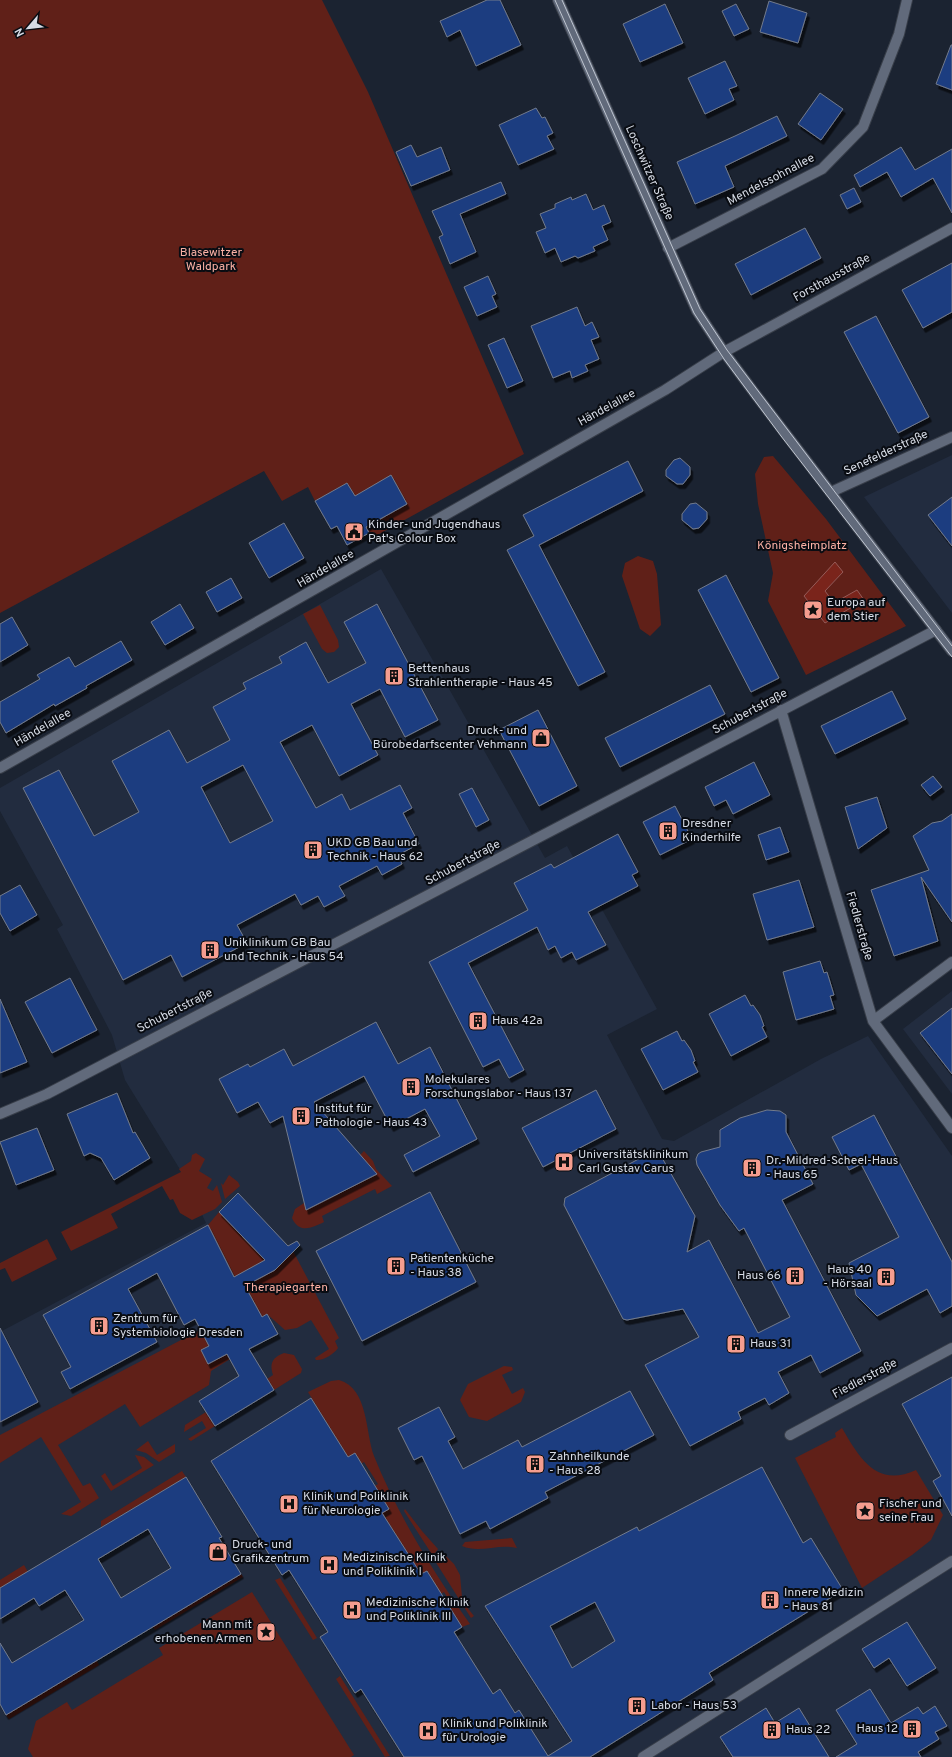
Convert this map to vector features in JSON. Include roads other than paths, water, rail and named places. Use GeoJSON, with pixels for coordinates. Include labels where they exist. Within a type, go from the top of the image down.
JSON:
{"type":"FeatureCollection","features":[{"type":"Feature","properties":{"kind":"street","name":"Loschwitzer Straße"},"geometry":{"type":"LineString","coordinates":[[558,0],[697,311],[724,352]]}},
{"type":"Feature","properties":{"kind":"street","name":"Mendelssohnallee"},"geometry":{"type":"LineString","coordinates":[[668,248],[822,169],[863,127],[899,34],[908,0]]}},
{"type":"Feature","properties":{"kind":"street","name":"Forsthausstraße"},"geometry":{"type":"LineString","coordinates":[[724,352],[952,228]]}},
{"type":"Feature","properties":{"kind":"street"},"geometry":{"type":"LineString","coordinates":[[724,352],[952,651]]}},
{"type":"Feature","properties":{"kind":"street","name":"Händelallee"},"geometry":{"type":"LineString","coordinates":[[0,768],[665,390],[724,352]]}},
{"type":"Feature","properties":{"kind":"street","name":"Senefelderstraße"},"geometry":{"type":"LineString","coordinates":[[831,492],[952,437]]}},
{"type":"Feature","properties":{"kind":"street","name":"Schubertstraße"},"geometry":{"type":"LineString","coordinates":[[0,1114],[47,1094],[936,630]]}},
{"type":"Feature","properties":{"kind":"street","name":"Fiedlerstraße"},"geometry":{"type":"LineString","coordinates":[[781,710],[873,1021],[952,1128]]}},
{"type":"Feature","properties":{"kind":"street"},"geometry":{"type":"LineString","coordinates":[[873,1021],[952,962]]}},
{"type":"Feature","properties":{"kind":"street","name":"Fiedlerstraße"},"geometry":{"type":"LineString","coordinates":[[790,1435],[952,1348]]}},
{"type":"Feature","properties":{"kind":"street"},"geometry":{"type":"LineString","coordinates":[[643,1757],[952,1561]]}},
{"type":"Feature","properties":{"kind":"tram line"},"geometry":{"type":"LineString","coordinates":[[555,0],[694,313],[724,359],[781,436],[952,657]]}},
{"type":"Feature","properties":{"kind":"tram line"},"geometry":{"type":"LineString","coordinates":[[562,0],[700,309],[727,350],[952,646]]}},
{"type":"Feature","properties":{"kind":"place","name":"Kinder- und Jugendhaus Pat's Colour Box"},"geometry":{"type":"Point","coordinates":[354,532]}},
{"type":"Feature","properties":{"kind":"place","name":"Europa auf dem Stier"},"geometry":{"type":"Point","coordinates":[813,610]}},
{"type":"Feature","properties":{"kind":"place","name":"Bettenhaus Strahlentherapie - Haus 45"},"geometry":{"type":"Point","coordinates":[394,676]}},
{"type":"Feature","properties":{"kind":"place","name":"Druck- und Bürobedarfscenter Vehmann"},"geometry":{"type":"Point","coordinates":[541,738]}},
{"type":"Feature","properties":{"kind":"place","name":"Dresdner Kinderhilfe"},"geometry":{"type":"Point","coordinates":[668,831]}},
{"type":"Feature","properties":{"kind":"place","name":"UKD GB Bau und Technik - Haus 62"},"geometry":{"type":"Point","coordinates":[313,850]}},
{"type":"Feature","properties":{"kind":"place","name":"Uniklinikum GB Bau und Technik - Haus 54"},"geometry":{"type":"Point","coordinates":[210,950]}},
{"type":"Feature","properties":{"kind":"place","name":"Haus 42a"},"geometry":{"type":"Point","coordinates":[478,1021]}},
{"type":"Feature","properties":{"kind":"place","name":"Molekulares Forschungslabor - Haus 137"},"geometry":{"type":"Point","coordinates":[411,1087]}},
{"type":"Feature","properties":{"kind":"place","name":"Institut für Pathologie - Haus 43"},"geometry":{"type":"Point","coordinates":[301,1116]}},
{"type":"Feature","properties":{"kind":"place","name":"Universitätsklinikum Carl Gustav Carus"},"geometry":{"type":"Point","coordinates":[564,1162]}},
{"type":"Feature","properties":{"kind":"place","name":"Dr.-Mildred-Scheel-Haus - Haus 65"},"geometry":{"type":"Point","coordinates":[752,1168]}},
{"type":"Feature","properties":{"kind":"place","name":"Patientenküche - Haus 38"},"geometry":{"type":"Point","coordinates":[396,1266]}},
{"type":"Feature","properties":{"kind":"place","name":"Haus 66"},"geometry":{"type":"Point","coordinates":[795,1276]}},
{"type":"Feature","properties":{"kind":"place","name":"Haus 40 - Hörsaal"},"geometry":{"type":"Point","coordinates":[886,1277]}},
{"type":"Feature","properties":{"kind":"place","name":"Zentrum für Systembiologie Dresden"},"geometry":{"type":"Point","coordinates":[99,1326]}},
{"type":"Feature","properties":{"kind":"place","name":"Haus 31"},"geometry":{"type":"Point","coordinates":[736,1344]}},
{"type":"Feature","properties":{"kind":"place","name":"Zahnheilkunde - Haus 28"},"geometry":{"type":"Point","coordinates":[535,1464]}},
{"type":"Feature","properties":{"kind":"place","name":"Klinik und Poliklinik für Neurologie"},"geometry":{"type":"Point","coordinates":[289,1504]}},
{"type":"Feature","properties":{"kind":"place","name":"Fischer und seine Frau"},"geometry":{"type":"Point","coordinates":[865,1511]}},
{"type":"Feature","properties":{"kind":"place","name":"Druck- und Grafikzentrum"},"geometry":{"type":"Point","coordinates":[218,1552]}},
{"type":"Feature","properties":{"kind":"place","name":"Medizinische Klinik und Poliklinik I"},"geometry":{"type":"Point","coordinates":[329,1565]}},
{"type":"Feature","properties":{"kind":"place","name":"Innere Medizin - Haus 81"},"geometry":{"type":"Point","coordinates":[770,1600]}},
{"type":"Feature","properties":{"kind":"place","name":"Medizinische Klinik und Poliklinik III"},"geometry":{"type":"Point","coordinates":[352,1610]}},
{"type":"Feature","properties":{"kind":"place","name":"Mann mit erhobenen Armen"},"geometry":{"type":"Point","coordinates":[266,1632]}},
{"type":"Feature","properties":{"kind":"place","name":"Labor - Haus 53"},"geometry":{"type":"Point","coordinates":[637,1706]}},
{"type":"Feature","properties":{"kind":"place","name":"Haus 12"},"geometry":{"type":"Point","coordinates":[912,1729]}},
{"type":"Feature","properties":{"kind":"place","name":"Haus 22"},"geometry":{"type":"Point","coordinates":[772,1730]}},
{"type":"Feature","properties":{"kind":"place","name":"Klinik und Poliklinik für Urologie"},"geometry":{"type":"Point","coordinates":[428,1731]}},
{"type":"Feature","properties":{"kind":"park label","name":"Blasewitzer Waldpark"},"geometry":{"type":"Point","coordinates":[211,260]}},
{"type":"Feature","properties":{"kind":"park label","name":"Königsheimplatz"},"geometry":{"type":"Point","coordinates":[802,546]}},
{"type":"Feature","properties":{"kind":"park label","name":"Therapiegarten"},"geometry":{"type":"Point","coordinates":[286,1288]}}]}
